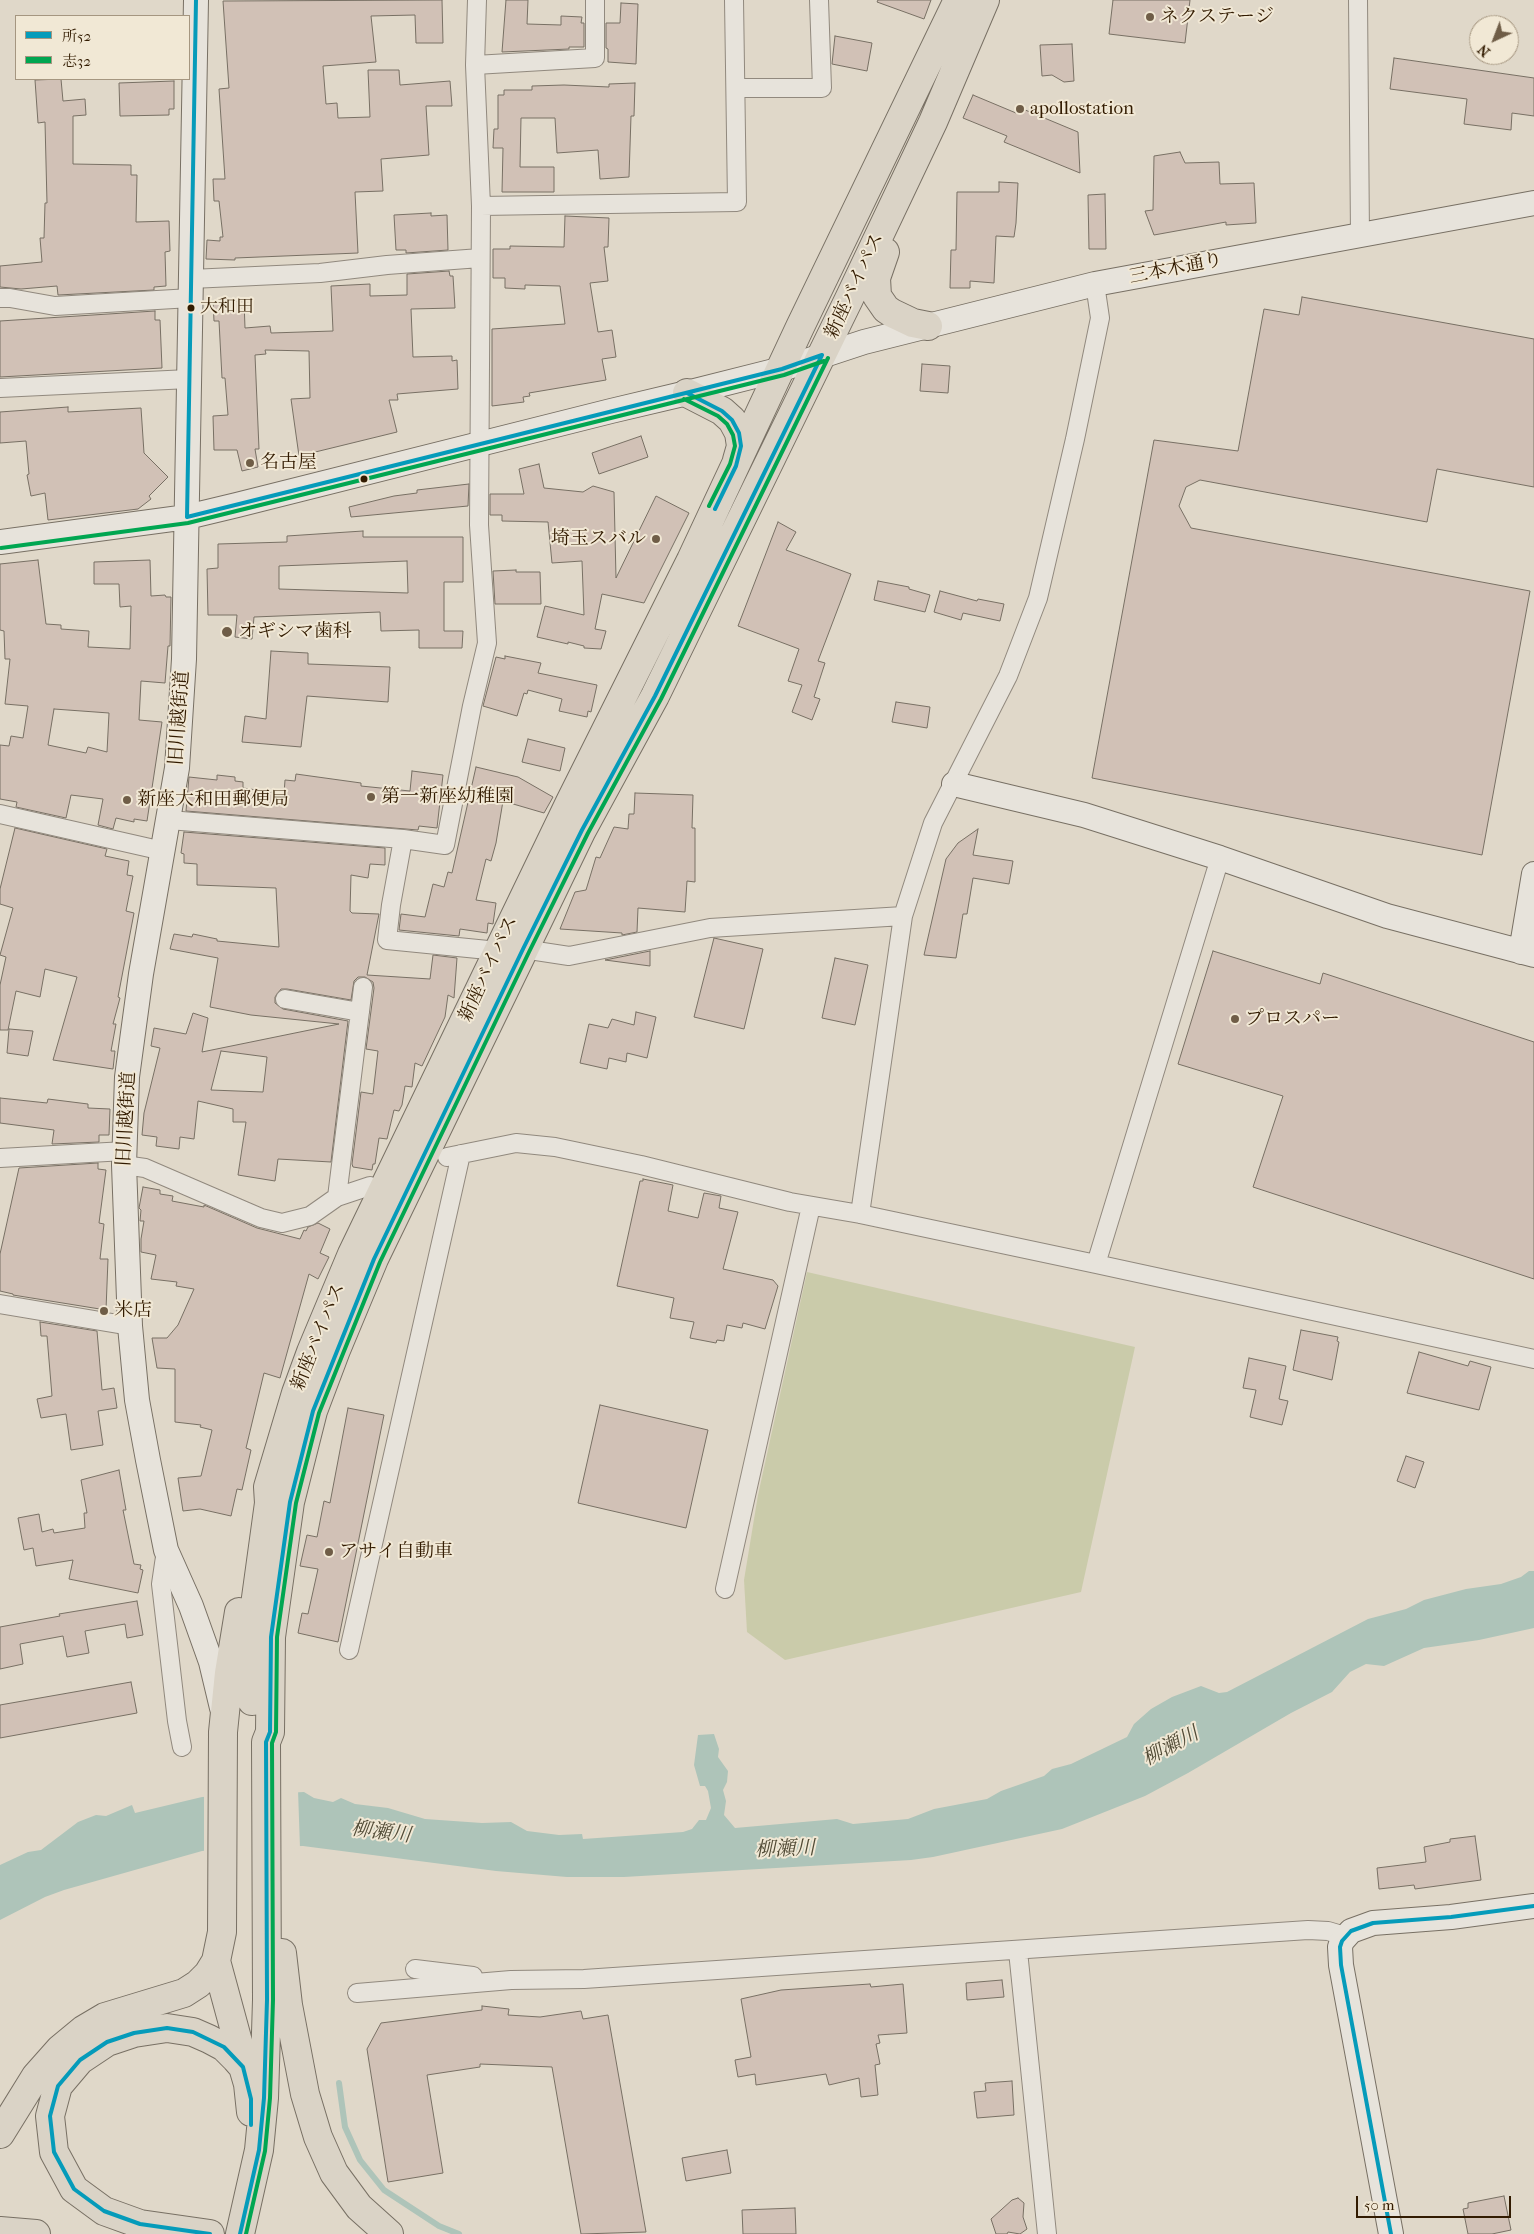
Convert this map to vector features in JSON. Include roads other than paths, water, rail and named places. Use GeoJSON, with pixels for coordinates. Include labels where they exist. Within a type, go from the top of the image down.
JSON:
{"type":"FeatureCollection","features":[{"type":"Feature","properties":{"kind":"highway","name":"新座バイパス"},"geometry":{"type":"LineString","coordinates":[[261,2000],[269,1939],[265,1740],[271,1636],[281,1558],[296,1472],[314,1411],[336,1350],[374,1258],[510,950],[800,327],[958,0]]}},
{"type":"Feature","properties":{"kind":"highway","name":"新座バイパス"},"geometry":{"type":"LineString","coordinates":[[265,1740],[251,1662],[255,1605],[269,1503],[268,1487],[296,1393],[352,1254],[510,950],[582,830],[655,696],[822,355],[933,122],[985,0]]}},
{"type":"Feature","properties":{"kind":"highway"},"geometry":{"type":"LineString","coordinates":[[928,326],[900,317],[886,309],[876,296],[875,286],[881,262],[905,210],[933,122]]}},
{"type":"Feature","properties":{"kind":"highway"},"geometry":{"type":"LineString","coordinates":[[687,394],[722,411],[732,420],[739,433],[741,446],[736,466]]}},
{"type":"Feature","properties":{"kind":"highway"},"geometry":{"type":"LineString","coordinates":[[0,2134],[36,2076],[60,2049],[83,2030],[106,2016],[184,1992],[208,1974],[216,1960],[222,1932],[223,1740],[229,1673],[257,1512],[259,1503],[268,1487]]}},
{"type":"Feature","properties":{"kind":"highway"},"geometry":{"type":"LineString","coordinates":[[228,2234],[248,2202],[270,2138],[275,2087],[269,1939],[277,1912],[265,1740]]}},
{"type":"Feature","properties":{"kind":"highway"},"geometry":{"type":"LineString","coordinates":[[269,1939],[288,2005],[305,2094],[318,2137],[334,2173],[354,2200],[389,2234]]}},
{"type":"Feature","properties":{"kind":"highway"},"geometry":{"type":"LineString","coordinates":[[216,1960],[251,2099],[251,2121]]}},
{"type":"Feature","properties":{"kind":"highway"},"geometry":{"type":"LineString","coordinates":[[250,2234],[248,2150],[261,2000]]}},
{"type":"Feature","properties":{"kind":"highway"},"geometry":{"type":"LineString","coordinates":[[240,2234],[259,2150],[264,2098],[261,2000]]}},
{"type":"Feature","properties":{"kind":"highway"},"geometry":{"type":"LineString","coordinates":[[210,2234],[140,2224],[104,2211],[74,2189],[54,2152],[50,2116],[58,2086],[80,2060],[107,2042],[134,2034],[167,2028],[193,2032],[224,2048],[243,2067]]}},
{"type":"Feature","properties":{"kind":"highway"},"geometry":{"type":"LineString","coordinates":[[2,2231],[36,2234]]}},
{"type":"Feature","properties":{"kind":"main road","name":"旧川越街道"},"geometry":{"type":"LineString","coordinates":[[196,0],[187,582],[184,659],[176,768],[169,820],[141,974],[127,1077],[124,1158],[130,1326],[139,1408],[166,1550],[191,1606],[212,1662],[220,1697],[223,1740]]}},
{"type":"Feature","properties":{"kind":"main road","name":"三本木通り"},"geometry":{"type":"LineString","coordinates":[[0,542],[187,516],[687,394],[928,326],[1095,284],[1534,202]]}},
{"type":"Feature","properties":{"kind":"main road"},"geometry":{"type":"LineString","coordinates":[[954,784],[1084,815],[1220,858],[1387,916],[1527,954],[1534,874]]}},
{"type":"Feature","properties":{"kind":"main road"},"geometry":{"type":"LineString","coordinates":[[1390,2234],[1341,1965],[1340,1947],[1345,1936],[1357,1928],[1373,1923],[1460,1916],[1534,1906]]}},
{"type":"Feature","properties":{"kind":"street"},"geometry":{"type":"LineString","coordinates":[[169,820],[404,839],[444,845],[472,706],[487,643],[479,525],[481,206],[476,65],[477,0]]}},
{"type":"Feature","properties":{"kind":"street"},"geometry":{"type":"LineString","coordinates":[[476,65],[595,58],[595,0]]}},
{"type":"Feature","properties":{"kind":"street"},"geometry":{"type":"LineString","coordinates":[[481,206],[738,202],[734,0]]}},
{"type":"Feature","properties":{"kind":"street"},"geometry":{"type":"LineString","coordinates":[[736,88],[822,88],[818,0]]}},
{"type":"Feature","properties":{"kind":"street"},"geometry":{"type":"LineString","coordinates":[[1358,0],[1360,236]]}},
{"type":"Feature","properties":{"kind":"street"},"geometry":{"type":"LineString","coordinates":[[0,298],[55,306],[387,265],[480,258]]}},
{"type":"Feature","properties":{"kind":"street"},"geometry":{"type":"LineString","coordinates":[[860,1214],[903,916],[932,823],[954,784],[1008,676],[1038,598],[1075,439],[1100,318],[1095,284]]}},
{"type":"Feature","properties":{"kind":"street"},"geometry":{"type":"LineString","coordinates":[[0,388],[189,378]]}},
{"type":"Feature","properties":{"kind":"street"},"geometry":{"type":"LineString","coordinates":[[0,814],[163,851]]}},
{"type":"Feature","properties":{"kind":"street"},"geometry":{"type":"LineString","coordinates":[[404,839],[391,905],[387,940],[569,956],[710,928],[903,916]]}},
{"type":"Feature","properties":{"kind":"street"},"geometry":{"type":"LineString","coordinates":[[1096,1264],[1220,858]]}},
{"type":"Feature","properties":{"kind":"street"},"geometry":{"type":"LineString","coordinates":[[337,1196],[363,986]]}},
{"type":"Feature","properties":{"kind":"street"},"geometry":{"type":"LineString","coordinates":[[285,999],[360,1012]]}},
{"type":"Feature","properties":{"kind":"street"},"geometry":{"type":"LineString","coordinates":[[349,1650],[454,1155],[516,1143],[555,1147],[810,1206],[860,1214],[1096,1264],[1534,1360]]}},
{"type":"Feature","properties":{"kind":"street"},"geometry":{"type":"LineString","coordinates":[[0,1158],[124,1158],[261,1218],[282,1223],[310,1216],[337,1196],[370,1186]]}},
{"type":"Feature","properties":{"kind":"street"},"geometry":{"type":"LineString","coordinates":[[725,1589],[810,1206]]}},
{"type":"Feature","properties":{"kind":"street"},"geometry":{"type":"LineString","coordinates":[[0,1304],[130,1326]]}},
{"type":"Feature","properties":{"kind":"street"},"geometry":{"type":"LineString","coordinates":[[166,1550],[162,1584],[177,1721],[182,1747]]}},
{"type":"Feature","properties":{"kind":"street"},"geometry":{"type":"LineString","coordinates":[[357,1993],[511,1980],[584,1979],[1308,1930],[1328,1931],[1345,1936]]}},
{"type":"Feature","properties":{"kind":"street"},"geometry":{"type":"LineString","coordinates":[[1018,1951],[1047,2234]]}},
{"type":"Feature","properties":{"kind":"street"},"geometry":{"type":"LineString","coordinates":[[414,1969],[511,1980]]}},
{"type":"Feature","properties":{"kind":"water","name":"柳瀬川"},"geometry":{"type":"Polygon","coordinates":[[[1529,1571],[1534,1571],[1534,1628],[1479,1640],[1424,1648],[1384,1666],[1366,1664],[1350,1672],[1332,1692],[1291,1713],[1188,1773],[1145,1796],[1062,1829],[911,1860],[624,1877],[567,1877],[496,1871],[303,1846],[244,1847],[202,1851],[64,1890],[45,1897],[0,1920],[0,1865],[28,1852],[41,1850],[78,1822],[96,1815],[106,1816],[132,1805],[135,1813],[202,1797],[304,1792],[314,1798],[333,1802],[341,1798],[355,1804],[388,1808],[425,1819],[482,1823],[511,1822],[527,1831],[559,1835],[582,1834],[583,1839],[683,1832],[692,1829],[699,1820],[706,1820],[711,1808],[708,1791],[705,1786],[700,1786],[694,1765],[698,1735],[714,1734],[719,1749],[718,1757],[728,1771],[727,1782],[723,1790],[726,1801],[724,1815],[735,1828],[837,1819],[853,1824],[908,1819],[934,1809],[987,1799],[1001,1791],[1044,1776],[1052,1769],[1071,1764],[1127,1737],[1134,1724],[1151,1709],[1172,1697],[1201,1686],[1219,1693],[1227,1692],[1368,1619],[1406,1609],[1424,1600],[1466,1589],[1501,1584],[1521,1577],[1529,1571]]]}},
{"type":"Feature","properties":{"kind":"waterway"},"geometry":{"type":"LineString","coordinates":[[339,2083],[345,2127],[360,2160],[384,2190],[439,2226],[459,2234]]}},
{"type":"Feature","properties":{"kind":"place","name":"ネクステージ"},"geometry":{"type":"Point","coordinates":[1150,17]}},
{"type":"Feature","properties":{"kind":"place","name":"apollostation"},"geometry":{"type":"Point","coordinates":[1020,109]}},
{"type":"Feature","properties":{"kind":"place","name":"大和田"},"geometry":{"type":"Point","coordinates":[191,308]}},
{"type":"Feature","properties":{"kind":"place","name":"名古屋"},"geometry":{"type":"Point","coordinates":[250,463]}},
{"type":"Feature","properties":{"kind":"place","name":"埼玉スバル"},"geometry":{"type":"Point","coordinates":[656,539]}},
{"type":"Feature","properties":{"kind":"place","name":"オギシマ歯科"},"geometry":{"type":"Point","coordinates":[227,632]}},
{"type":"Feature","properties":{"kind":"place","name":"第一新座幼稚園"},"geometry":{"type":"Point","coordinates":[371,797]}},
{"type":"Feature","properties":{"kind":"place","name":"新座大和田郵便局"},"geometry":{"type":"Point","coordinates":[127,800]}},
{"type":"Feature","properties":{"kind":"place","name":"プロスパー"},"geometry":{"type":"Point","coordinates":[1235,1019]}},
{"type":"Feature","properties":{"kind":"place","name":"米店"},"geometry":{"type":"Point","coordinates":[104,1311]}},
{"type":"Feature","properties":{"kind":"place","name":"アサイ自動車"},"geometry":{"type":"Point","coordinates":[329,1552]}}]}
